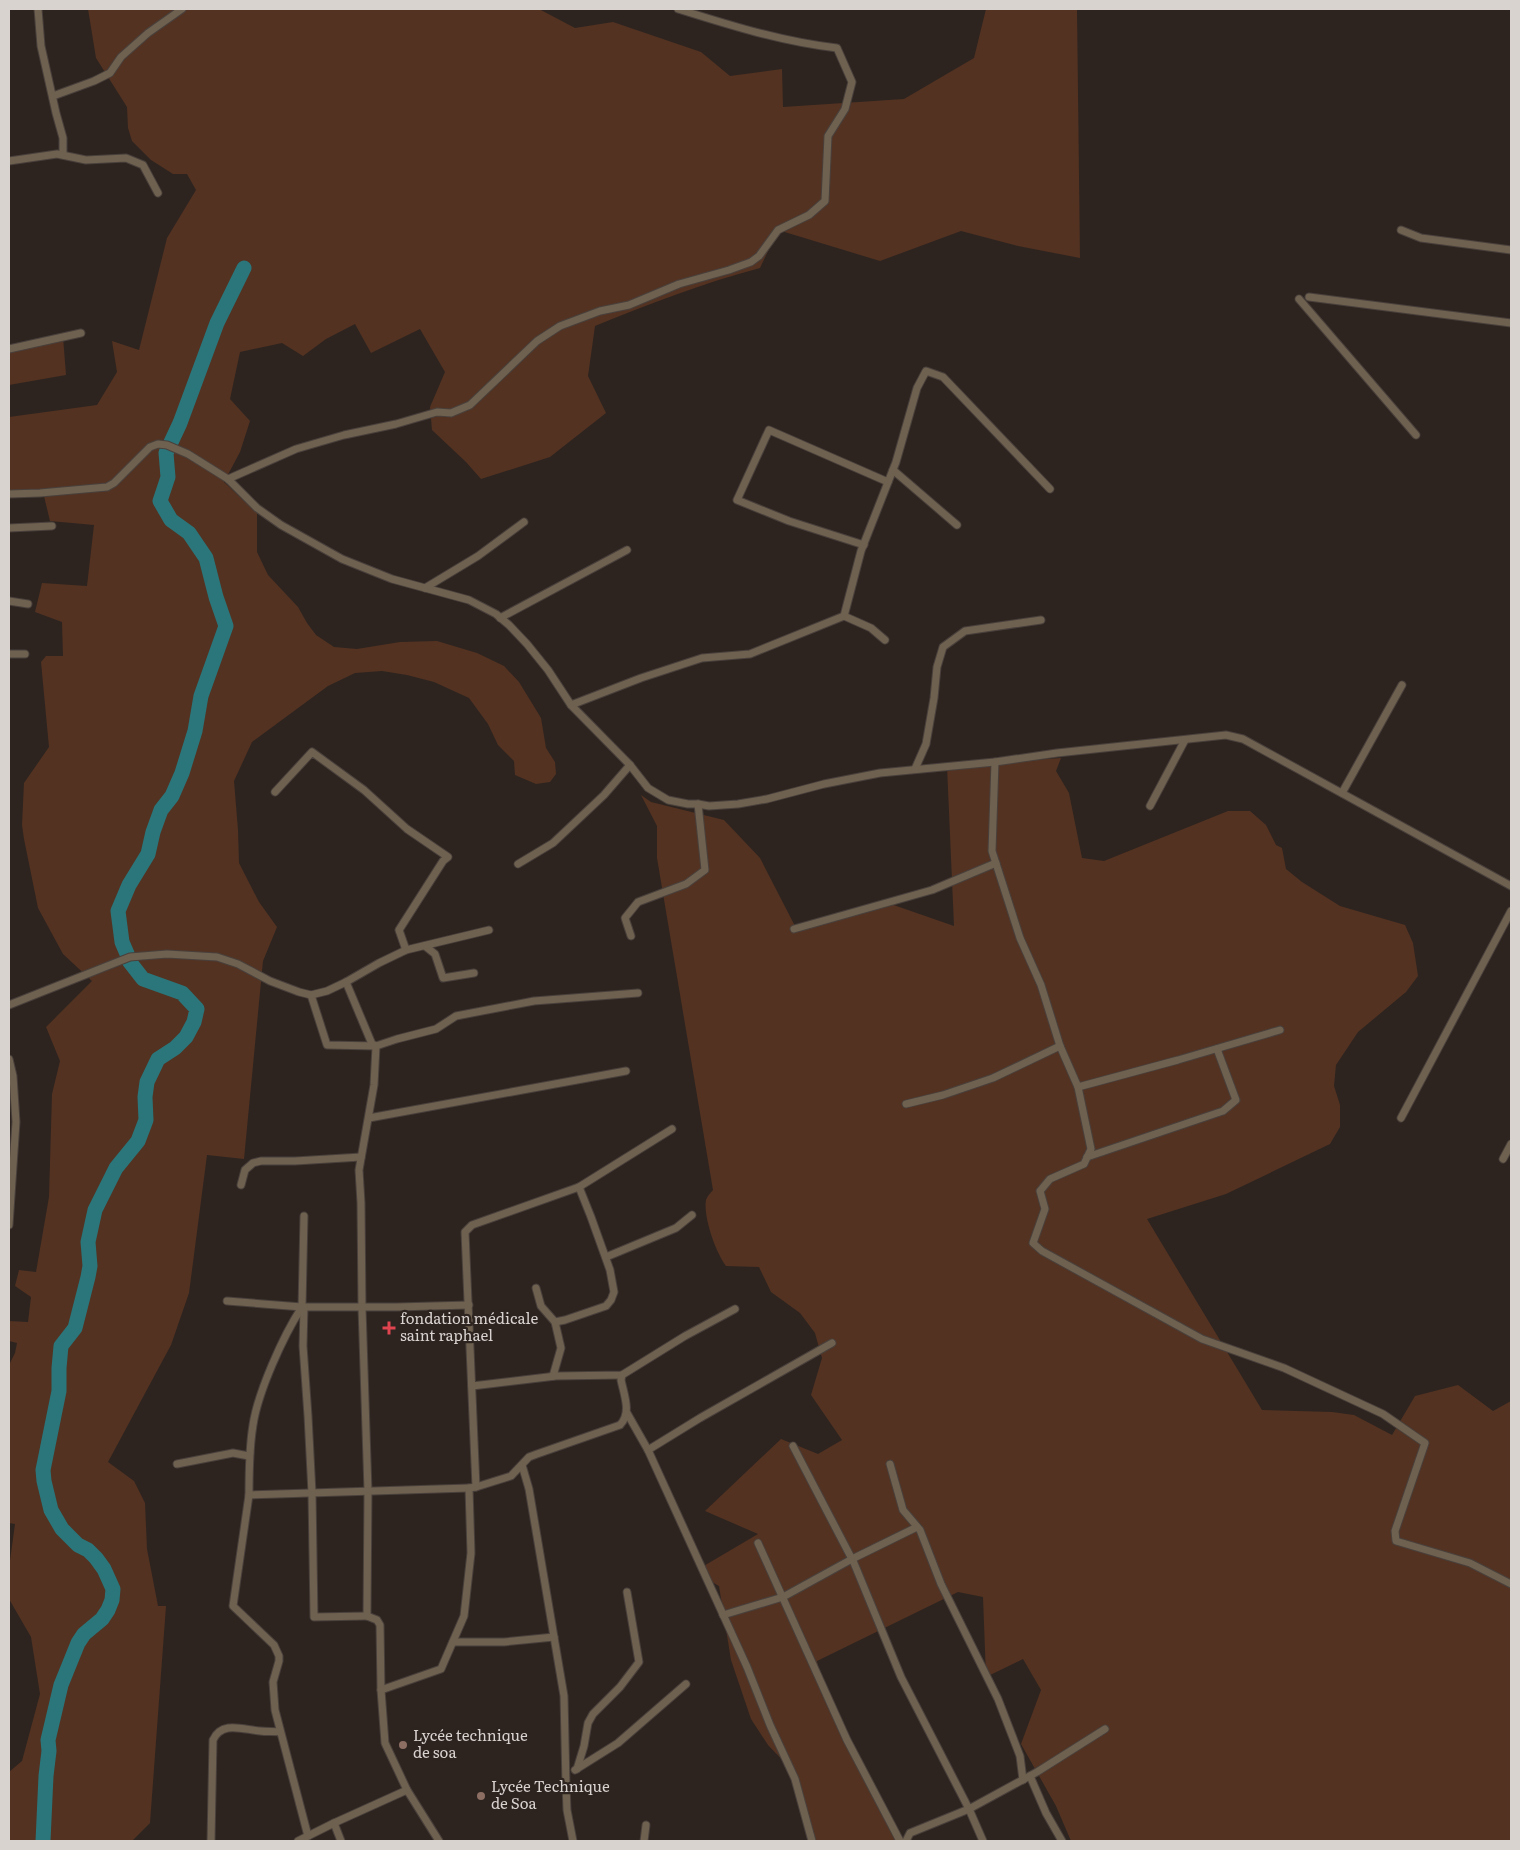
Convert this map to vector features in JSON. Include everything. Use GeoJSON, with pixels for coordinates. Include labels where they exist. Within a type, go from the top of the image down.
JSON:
{"type":"FeatureCollection","features":[{"type":"Feature","properties":{"kind":"street"},"geometry":{"type":"LineString","coordinates":[[38,9],[41,46],[63,138],[64,154]]}},
{"type":"Feature","properties":{"kind":"street"},"geometry":{"type":"LineString","coordinates":[[53,96],[94,82],[110,73],[121,57],[182,9]]}},
{"type":"Feature","properties":{"kind":"street"},"geometry":{"type":"LineString","coordinates":[[228,479],[296,449],[437,412],[451,413],[470,405],[537,341],[560,326],[600,310],[629,305],[679,284],[751,262],[759,256],[778,230],[809,215],[824,201],[828,136],[845,109],[852,82],[837,48],[815,46],[730,25],[678,9]]}},
{"type":"Feature","properties":{"kind":"street"},"geometry":{"type":"LineString","coordinates":[[9,160],[64,154],[86,160],[126,158],[143,166],[158,193]]}},
{"type":"Feature","properties":{"kind":"street"},"geometry":{"type":"LineString","coordinates":[[1401,230],[1421,238],[1511,250]]}},
{"type":"Feature","properties":{"kind":"street"},"geometry":{"type":"LineString","coordinates":[[1309,297],[1511,322]]}},
{"type":"Feature","properties":{"kind":"street"},"geometry":{"type":"LineString","coordinates":[[1299,299],[1416,435]]}},
{"type":"Feature","properties":{"kind":"street"},"geometry":{"type":"LineString","coordinates":[[9,349],[81,333]]}},
{"type":"Feature","properties":{"kind":"street"},"geometry":{"type":"LineString","coordinates":[[844,616],[864,545],[893,470],[917,388],[926,372],[943,377],[1050,489]]}},
{"type":"Feature","properties":{"kind":"street"},"geometry":{"type":"LineString","coordinates":[[864,545],[790,521],[736,500],[769,430],[888,482]]}},
{"type":"Feature","properties":{"kind":"street"},"geometry":{"type":"LineString","coordinates":[[9,494],[107,487],[114,483],[150,447],[158,444],[167,445],[188,454],[228,479],[257,508],[307,541],[360,567],[392,580],[469,600],[500,618],[527,644],[548,670],[571,705],[630,765],[648,788],[668,800],[709,806],[748,802],[880,773],[995,762],[1226,735],[1243,739],[1511,886]]}},
{"type":"Feature","properties":{"kind":"street"},"geometry":{"type":"LineString","coordinates":[[893,470],[957,525]]}},
{"type":"Feature","properties":{"kind":"street"},"geometry":{"type":"LineString","coordinates":[[425,588],[478,556],[524,522]]}},
{"type":"Feature","properties":{"kind":"street"},"geometry":{"type":"LineString","coordinates":[[9,528],[52,526]]}},
{"type":"Feature","properties":{"kind":"street"},"geometry":{"type":"LineString","coordinates":[[500,618],[627,550]]}},
{"type":"Feature","properties":{"kind":"street"},"geometry":{"type":"LineString","coordinates":[[9,601],[28,604]]}},
{"type":"Feature","properties":{"kind":"street"},"geometry":{"type":"LineString","coordinates":[[571,705],[641,678],[702,658],[750,654],[844,616],[871,628],[885,640]]}},
{"type":"Feature","properties":{"kind":"street"},"geometry":{"type":"LineString","coordinates":[[915,769],[926,744],[937,667],[942,648],[965,631],[1041,620]]}},
{"type":"Feature","properties":{"kind":"street"},"geometry":{"type":"LineString","coordinates":[[9,654],[25,654]]}},
{"type":"Feature","properties":{"kind":"street"},"geometry":{"type":"LineString","coordinates":[[1342,793],[1402,685]]}},
{"type":"Feature","properties":{"kind":"street"},"geometry":{"type":"LineString","coordinates":[[1150,806],[1185,740]]}},
{"type":"Feature","properties":{"kind":"street"},"geometry":{"type":"LineString","coordinates":[[275,792],[312,752],[364,790],[407,829],[448,857],[443,861],[399,930],[406,950]]}},
{"type":"Feature","properties":{"kind":"street"},"geometry":{"type":"LineString","coordinates":[[995,762],[992,851],[1020,938],[1041,985],[1060,1046],[1078,1087],[1091,1149],[1084,1164],[1050,1178],[1040,1191],[1045,1209],[1033,1243],[1042,1251],[1202,1339],[1284,1368],[1383,1414],[1425,1443],[1395,1532],[1396,1541],[1470,1563],[1511,1584]]}},
{"type":"Feature","properties":{"kind":"street"},"geometry":{"type":"LineString","coordinates":[[518,864],[553,844],[604,794],[630,765]]}},
{"type":"Feature","properties":{"kind":"street"},"geometry":{"type":"LineString","coordinates":[[632,936],[625,918],[638,902],[686,884],[705,870],[698,804]]}},
{"type":"Feature","properties":{"kind":"street"},"geometry":{"type":"LineString","coordinates":[[794,929],[932,890],[996,863]]}},
{"type":"Feature","properties":{"kind":"street"},"geometry":{"type":"LineString","coordinates":[[1401,1118],[1511,911]]}},
{"type":"Feature","properties":{"kind":"street"},"geometry":{"type":"LineString","coordinates":[[9,1005],[130,957],[167,954],[217,957],[238,964],[270,981],[299,992],[311,994],[327,991],[406,950],[489,930]]}},
{"type":"Feature","properties":{"kind":"street"},"geometry":{"type":"LineString","coordinates":[[425,946],[435,954],[443,978],[474,973]]}},
{"type":"Feature","properties":{"kind":"street"},"geometry":{"type":"LineString","coordinates":[[346,982],[372,1044],[376,1046]]}},
{"type":"Feature","properties":{"kind":"street"},"geometry":{"type":"LineString","coordinates":[[311,994],[327,1045],[376,1046],[436,1029],[456,1016],[534,1001],[638,993]]}},
{"type":"Feature","properties":{"kind":"street"},"geometry":{"type":"LineString","coordinates":[[1078,1087],[1280,1030]]}},
{"type":"Feature","properties":{"kind":"street"},"geometry":{"type":"LineString","coordinates":[[367,1616],[368,1491],[359,1170],[374,1085],[376,1046]]}},
{"type":"Feature","properties":{"kind":"street"},"geometry":{"type":"LineString","coordinates":[[906,1104],[944,1095],[994,1078],[1060,1046]]}},
{"type":"Feature","properties":{"kind":"street"},"geometry":{"type":"LineString","coordinates":[[1087,1157],[1223,1111],[1236,1100],[1216,1049]]}},
{"type":"Feature","properties":{"kind":"street"},"geometry":{"type":"LineString","coordinates":[[9,1059],[16,1122],[11,1172],[9,1225]]}},
{"type":"Feature","properties":{"kind":"street"},"geometry":{"type":"LineString","coordinates":[[369,1118],[626,1071]]}},
{"type":"Feature","properties":{"kind":"street"},"geometry":{"type":"LineString","coordinates":[[381,1690],[441,1669],[463,1622],[471,1553],[472,1487],[472,1386],[465,1232],[468,1228],[579,1187],[672,1129]]}},
{"type":"Feature","properties":{"kind":"street"},"geometry":{"type":"LineString","coordinates":[[1503,1159],[1511,1144]]}},
{"type":"Feature","properties":{"kind":"street"},"geometry":{"type":"LineString","coordinates":[[241,1185],[245,1170],[253,1163],[261,1161],[361,1157]]}},
{"type":"Feature","properties":{"kind":"street"},"geometry":{"type":"LineString","coordinates":[[554,1322],[606,1306],[614,1292],[606,1256],[579,1187]]}},
{"type":"Feature","properties":{"kind":"street"},"geometry":{"type":"LineString","coordinates":[[606,1256],[676,1228],[692,1215]]}},
{"type":"Feature","properties":{"kind":"street"},"geometry":{"type":"LineString","coordinates":[[304,1216],[303,1346],[312,1493],[314,1618],[367,1616],[376,1620],[380,1626],[381,1690],[385,1743],[408,1790],[440,1841]]}},
{"type":"Feature","properties":{"kind":"street"},"geometry":{"type":"LineString","coordinates":[[536,1288],[541,1306],[554,1322],[561,1348],[553,1376]]}},
{"type":"Feature","properties":{"kind":"street"},"geometry":{"type":"LineString","coordinates":[[227,1301],[303,1307],[362,1308],[468,1305]]}},
{"type":"Feature","properties":{"kind":"street"},"geometry":{"type":"LineString","coordinates":[[303,1307],[293,1321],[266,1381],[253,1424],[249,1456],[249,1495],[233,1606],[274,1645],[279,1656],[273,1690],[280,1732],[308,1836]]}},
{"type":"Feature","properties":{"kind":"street"},"geometry":{"type":"LineString","coordinates":[[472,1386],[553,1376],[622,1375],[685,1336],[735,1309]]}},
{"type":"Feature","properties":{"kind":"street"},"geometry":{"type":"LineString","coordinates":[[648,1450],[700,1418],[832,1343]]}},
{"type":"Feature","properties":{"kind":"street"},"geometry":{"type":"LineString","coordinates":[[622,1375],[620,1380],[627,1414],[648,1450],[747,1667],[770,1725],[795,1780],[812,1841]]}},
{"type":"Feature","properties":{"kind":"street"},"geometry":{"type":"LineString","coordinates":[[249,1495],[472,1487],[511,1476],[529,1457],[536,1454],[620,1425],[625,1420],[627,1414]]}},
{"type":"Feature","properties":{"kind":"street"},"geometry":{"type":"LineString","coordinates":[[793,1446],[852,1559],[901,1678],[969,1809],[983,1841]]}},
{"type":"Feature","properties":{"kind":"street"},"geometry":{"type":"LineString","coordinates":[[177,1464],[233,1453],[249,1456]]}},
{"type":"Feature","properties":{"kind":"street"},"geometry":{"type":"LineString","coordinates":[[890,1464],[903,1510],[917,1527],[941,1584],[998,1699],[1020,1756],[1022,1780]]}},
{"type":"Feature","properties":{"kind":"street"},"geometry":{"type":"LineString","coordinates":[[522,1465],[530,1496],[564,1696],[568,1810],[573,1841]]}},
{"type":"Feature","properties":{"kind":"street"},"geometry":{"type":"LineString","coordinates":[[723,1615],[783,1597],[852,1559],[917,1527]]}},
{"type":"Feature","properties":{"kind":"street"},"geometry":{"type":"LineString","coordinates":[[758,1543],[847,1740],[900,1841]]}},
{"type":"Feature","properties":{"kind":"street"},"geometry":{"type":"LineString","coordinates":[[577,1768],[584,1746],[588,1723],[593,1714],[620,1687],[639,1662],[627,1592]]}},
{"type":"Feature","properties":{"kind":"street"},"geometry":{"type":"LineString","coordinates":[[453,1642],[504,1642],[554,1637]]}},
{"type":"Feature","properties":{"kind":"street"},"geometry":{"type":"LineString","coordinates":[[566,1775],[618,1743],[686,1684]]}},
{"type":"Feature","properties":{"kind":"street"},"geometry":{"type":"LineString","coordinates":[[211,1841],[213,1740],[216,1734],[232,1727],[280,1732]]}},
{"type":"Feature","properties":{"kind":"street"},"geometry":{"type":"LineString","coordinates":[[906,1841],[910,1833],[969,1809],[1030,1776],[1105,1729]]}},
{"type":"Feature","properties":{"kind":"street"},"geometry":{"type":"LineString","coordinates":[[1030,1776],[1046,1813],[1062,1841]]}},
{"type":"Feature","properties":{"kind":"street"},"geometry":{"type":"LineString","coordinates":[[298,1841],[408,1790]]}},
{"type":"Feature","properties":{"kind":"street"},"geometry":{"type":"LineString","coordinates":[[334,1823],[341,1841]]}},
{"type":"Feature","properties":{"kind":"street"},"geometry":{"type":"LineString","coordinates":[[644,1841],[646,1825]]}},
{"type":"Feature","properties":{"kind":"shaded area"},"geometry":{"type":"Polygon","coordinates":[[[88,9],[539,9],[575,28],[613,22],[701,52],[730,76],[782,69],[783,107],[904,99],[974,58],[986,9],[1077,9],[1080,258],[1018,246],[961,231],[880,261],[778,230],[760,268],[676,294],[595,326],[588,376],[606,413],[550,457],[481,479],[432,430],[430,407],[445,372],[420,329],[371,353],[355,324],[326,339],[303,356],[282,343],[240,352],[230,399],[250,421],[240,452],[224,482],[257,513],[257,552],[268,575],[298,607],[316,635],[334,647],[357,649],[400,642],[437,641],[477,653],[504,666],[519,682],[541,718],[546,748],[555,762],[556,774],[550,782],[536,784],[515,775],[514,761],[498,745],[488,724],[469,698],[434,682],[382,671],[355,673],[328,686],[252,742],[234,781],[239,863],[259,902],[277,927],[263,961],[244,1159],[207,1155],[189,1293],[171,1345],[108,1462],[134,1481],[145,1503],[147,1549],[158,1606],[166,1606],[150,1823],[132,1841],[9,1841],[9,1772],[22,1761],[40,1694],[31,1637],[9,1599],[9,1568],[15,1524],[9,1523],[9,1365],[15,1353],[17,1343],[9,1341],[9,1321],[28,1322],[31,1297],[15,1286],[19,1270],[36,1272],[49,1197],[52,1094],[60,1061],[46,1027],[92,981],[63,954],[38,908],[24,839],[22,825],[24,783],[49,747],[41,662],[46,656],[63,656],[62,622],[35,612],[42,583],[87,586],[94,525],[50,521],[43,492],[9,495],[9,417],[97,405],[117,372],[112,341],[139,350],[167,238],[196,190],[187,174],[173,174],[151,160],[132,141],[128,128],[127,107],[96,58],[88,9]]]}},
{"type":"Feature","properties":{"kind":"shaded area"},"geometry":{"type":"Polygon","coordinates":[[[63,337],[66,375],[9,385],[9,349],[63,337]]]}},
{"type":"Feature","properties":{"kind":"shaded area"},"geometry":{"type":"Polygon","coordinates":[[[1061,758],[1056,771],[1069,793],[1082,858],[1104,861],[1228,811],[1250,811],[1266,825],[1276,845],[1282,848],[1286,869],[1302,882],[1340,906],[1405,925],[1413,943],[1418,976],[1406,992],[1358,1032],[1336,1065],[1334,1086],[1340,1105],[1340,1127],[1330,1144],[1226,1194],[1147,1219],[1262,1410],[1332,1412],[1354,1415],[1392,1435],[1415,1396],[1458,1385],[1493,1411],[1511,1401],[1511,1841],[1071,1841],[1056,1806],[1021,1744],[1041,1690],[1023,1659],[986,1677],[983,1597],[958,1592],[817,1661],[824,1691],[900,1841],[810,1841],[790,1768],[768,1745],[751,1719],[731,1660],[719,1586],[700,1575],[702,1567],[758,1534],[705,1511],[781,1439],[818,1454],[842,1440],[811,1395],[822,1358],[815,1333],[800,1313],[771,1292],[759,1267],[726,1266],[718,1253],[711,1234],[706,1216],[706,1199],[713,1190],[657,858],[657,826],[641,795],[651,802],[724,820],[760,858],[796,928],[885,902],[954,926],[947,766],[1061,758]]]}},
{"type":"Feature","properties":{"kind":"waterway"},"geometry":{"type":"LineString","coordinates":[[128,956],[122,942],[118,911],[129,885],[148,854],[161,810],[172,796],[182,773],[195,731],[201,696],[226,626],[206,558],[189,533],[171,520],[160,501],[168,477],[166,453],[180,423],[217,323],[244,268]]}},
{"type":"Feature","properties":{"kind":"waterway"},"geometry":{"type":"LineString","coordinates":[[43,1841],[49,1751],[48,1740],[61,1685],[78,1643],[84,1634],[102,1619],[108,1610],[112,1600],[113,1589],[104,1569],[96,1558],[88,1550],[78,1545],[62,1529],[51,1510],[44,1481],[43,1470],[59,1391],[61,1346],[75,1328],[88,1277],[90,1266],[88,1242],[95,1210],[116,1168],[138,1141],[146,1120],[145,1097],[147,1082],[158,1059],[175,1048],[186,1037],[194,1022],[197,1009],[182,993],[143,979],[129,961]]}},
{"type":"Feature","properties":{"kind":"place","name":"fondation médicale saint raphael"},"geometry":{"type":"Point","coordinates":[389,1328]}},
{"type":"Feature","properties":{"kind":"place","name":"Lycée technique de soa"},"geometry":{"type":"Point","coordinates":[403,1745]}},
{"type":"Feature","properties":{"kind":"place","name":"Lycée Technique de Soa"},"geometry":{"type":"Point","coordinates":[481,1796]}}]}
